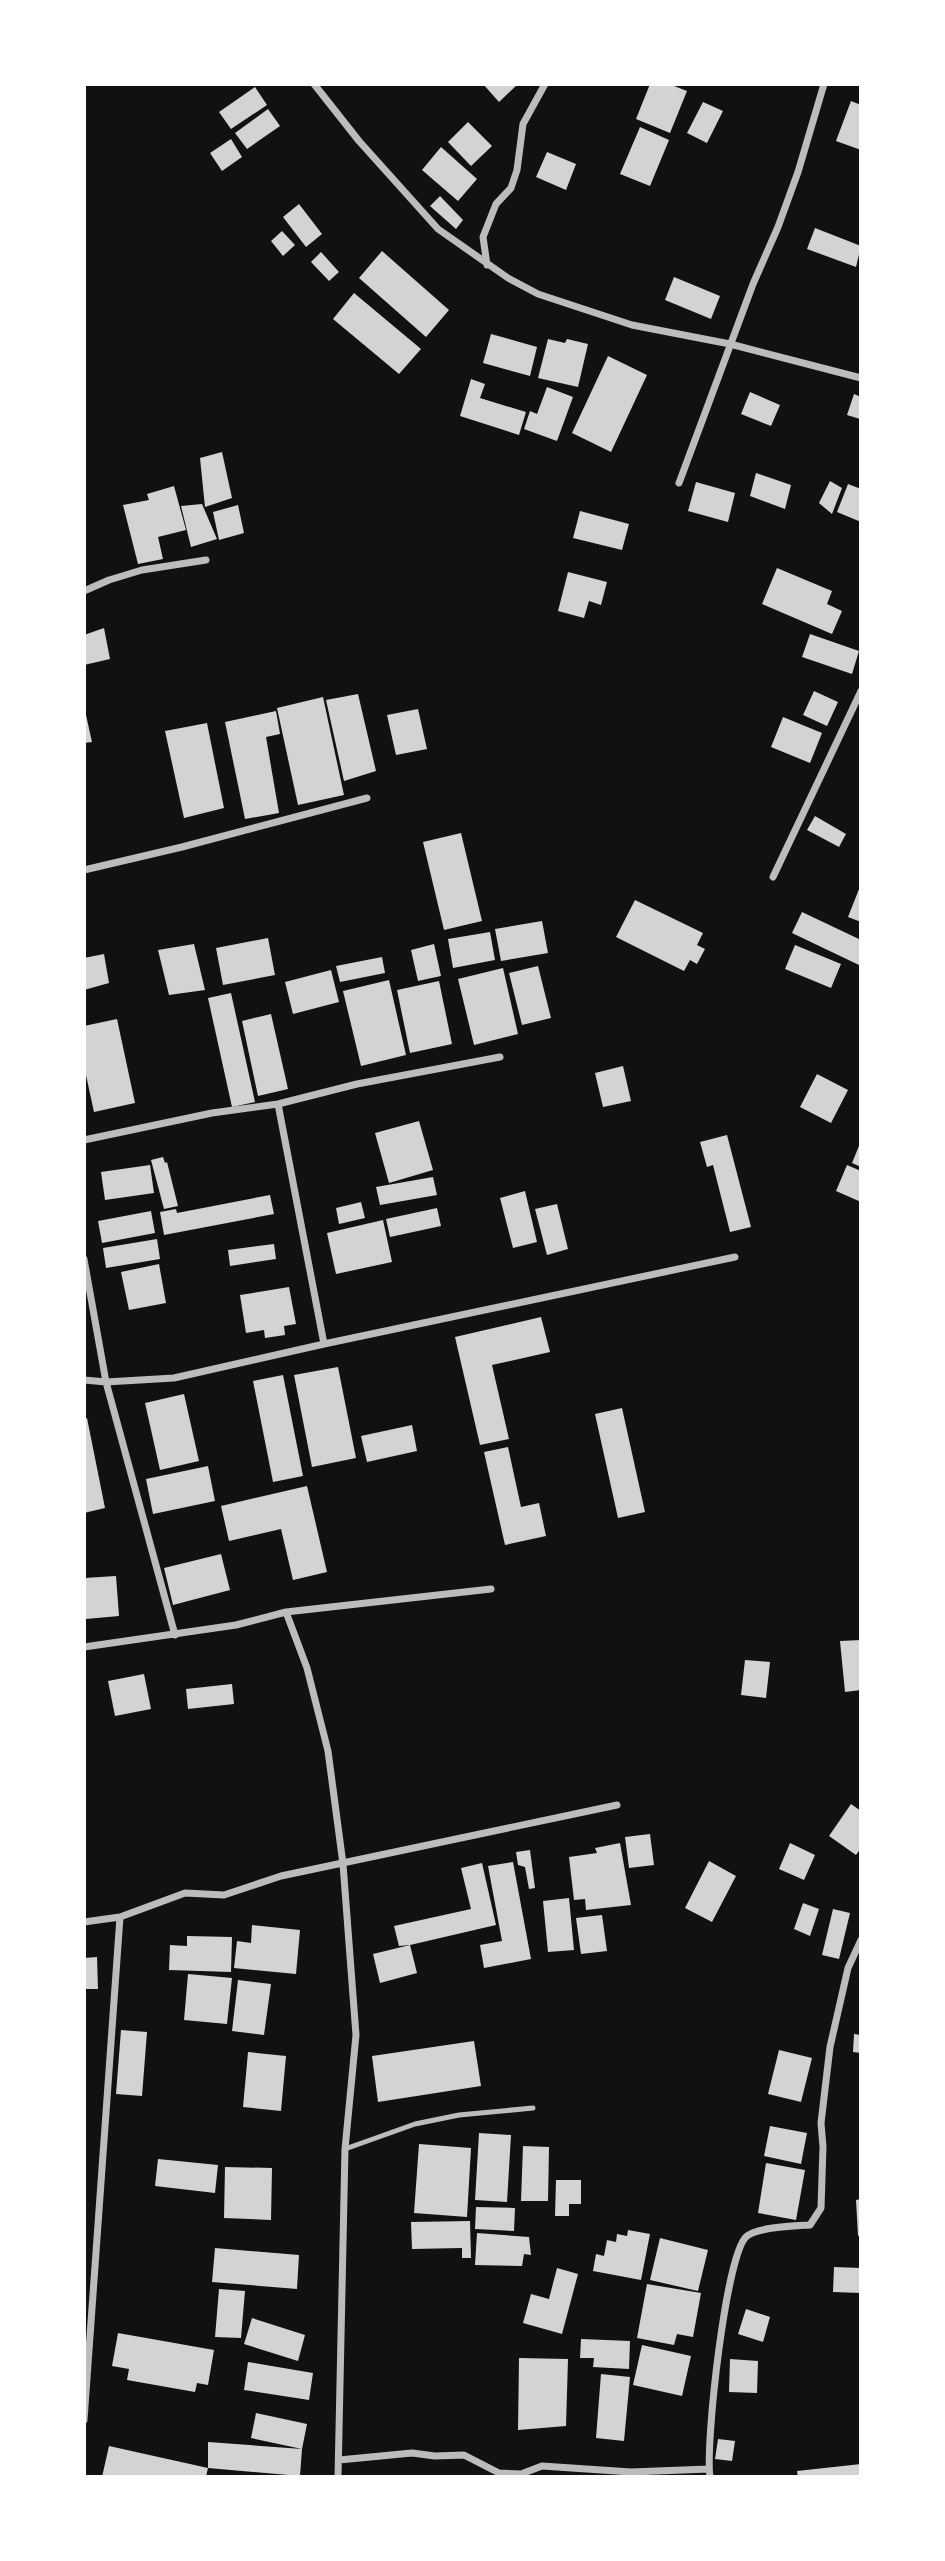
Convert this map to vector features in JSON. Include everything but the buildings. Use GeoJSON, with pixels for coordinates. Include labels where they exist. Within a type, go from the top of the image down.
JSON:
{"type":"FeatureCollection","features":[{"type":"Feature","properties":{"kind":"street"},"geometry":{"type":"LineString","coordinates":[[314,84],[359,141],[438,229],[487,265],[538,294],[632,325],[730,344],[861,378]]}},
{"type":"Feature","properties":{"kind":"street"},"geometry":{"type":"LineString","coordinates":[[487,265],[483,237],[496,204],[511,188],[517,170],[523,124],[545,84]]}},
{"type":"Feature","properties":{"kind":"street"},"geometry":{"type":"LineString","coordinates":[[679,483],[752,284],[778,227],[798,172],[824,84]]}},
{"type":"Feature","properties":{"kind":"street"},"geometry":{"type":"LineString","coordinates":[[84,591],[109,579],[142,570],[206,560]]}},
{"type":"Feature","properties":{"kind":"street"},"geometry":{"type":"LineString","coordinates":[[773,877],[861,691]]}},
{"type":"Feature","properties":{"kind":"street"},"geometry":{"type":"LineString","coordinates":[[84,870],[367,798]]}},
{"type":"Feature","properties":{"kind":"street"},"geometry":{"type":"LineString","coordinates":[[84,1140],[212,1113],[278,1104],[357,1084],[500,1057]]}},
{"type":"Feature","properties":{"kind":"street"},"geometry":{"type":"LineString","coordinates":[[278,1104],[324,1344]]}},
{"type":"Feature","properties":{"kind":"street"},"geometry":{"type":"LineString","coordinates":[[84,1380],[106,1382],[174,1378],[735,1257]]}},
{"type":"Feature","properties":{"kind":"street"},"geometry":{"type":"LineString","coordinates":[[84,1259],[106,1382],[175,1635]]}},
{"type":"Feature","properties":{"kind":"street"},"geometry":{"type":"LineString","coordinates":[[84,1647],[236,1625],[286,1612],[491,1589]]}},
{"type":"Feature","properties":{"kind":"street"},"geometry":{"type":"LineString","coordinates":[[286,1612],[307,1668],[328,1751],[344,1864],[356,2035],[345,2149],[338,2477]]}},
{"type":"Feature","properties":{"kind":"street"},"geometry":{"type":"LineString","coordinates":[[84,1922],[120,1917],[184,1893],[224,1895],[281,1876],[617,1805]]}},
{"type":"Feature","properties":{"kind":"street"},"geometry":{"type":"LineString","coordinates":[[84,2420],[120,1917]]}},
{"type":"Feature","properties":{"kind":"street"},"geometry":{"type":"LineString","coordinates":[[339,2460],[412,2453],[435,2456],[464,2455],[499,2473],[521,2474],[542,2466],[597,2473],[710,2473],[712,2400],[733,2265],[740,2243],[749,2234],[810,2225],[821,2208],[821,2123],[830,2048],[848,1968],[861,1940]]}},
{"type":"Feature","properties":{"kind":"street"},"geometry":{"type":"LineString","coordinates":[[84,2241],[95,2242]]}},
{"type":"Feature","properties":{"kind":"lane"},"geometry":{"type":"LineString","coordinates":[[345,2149],[415,2124],[459,2115],[533,2108]]}}]}
